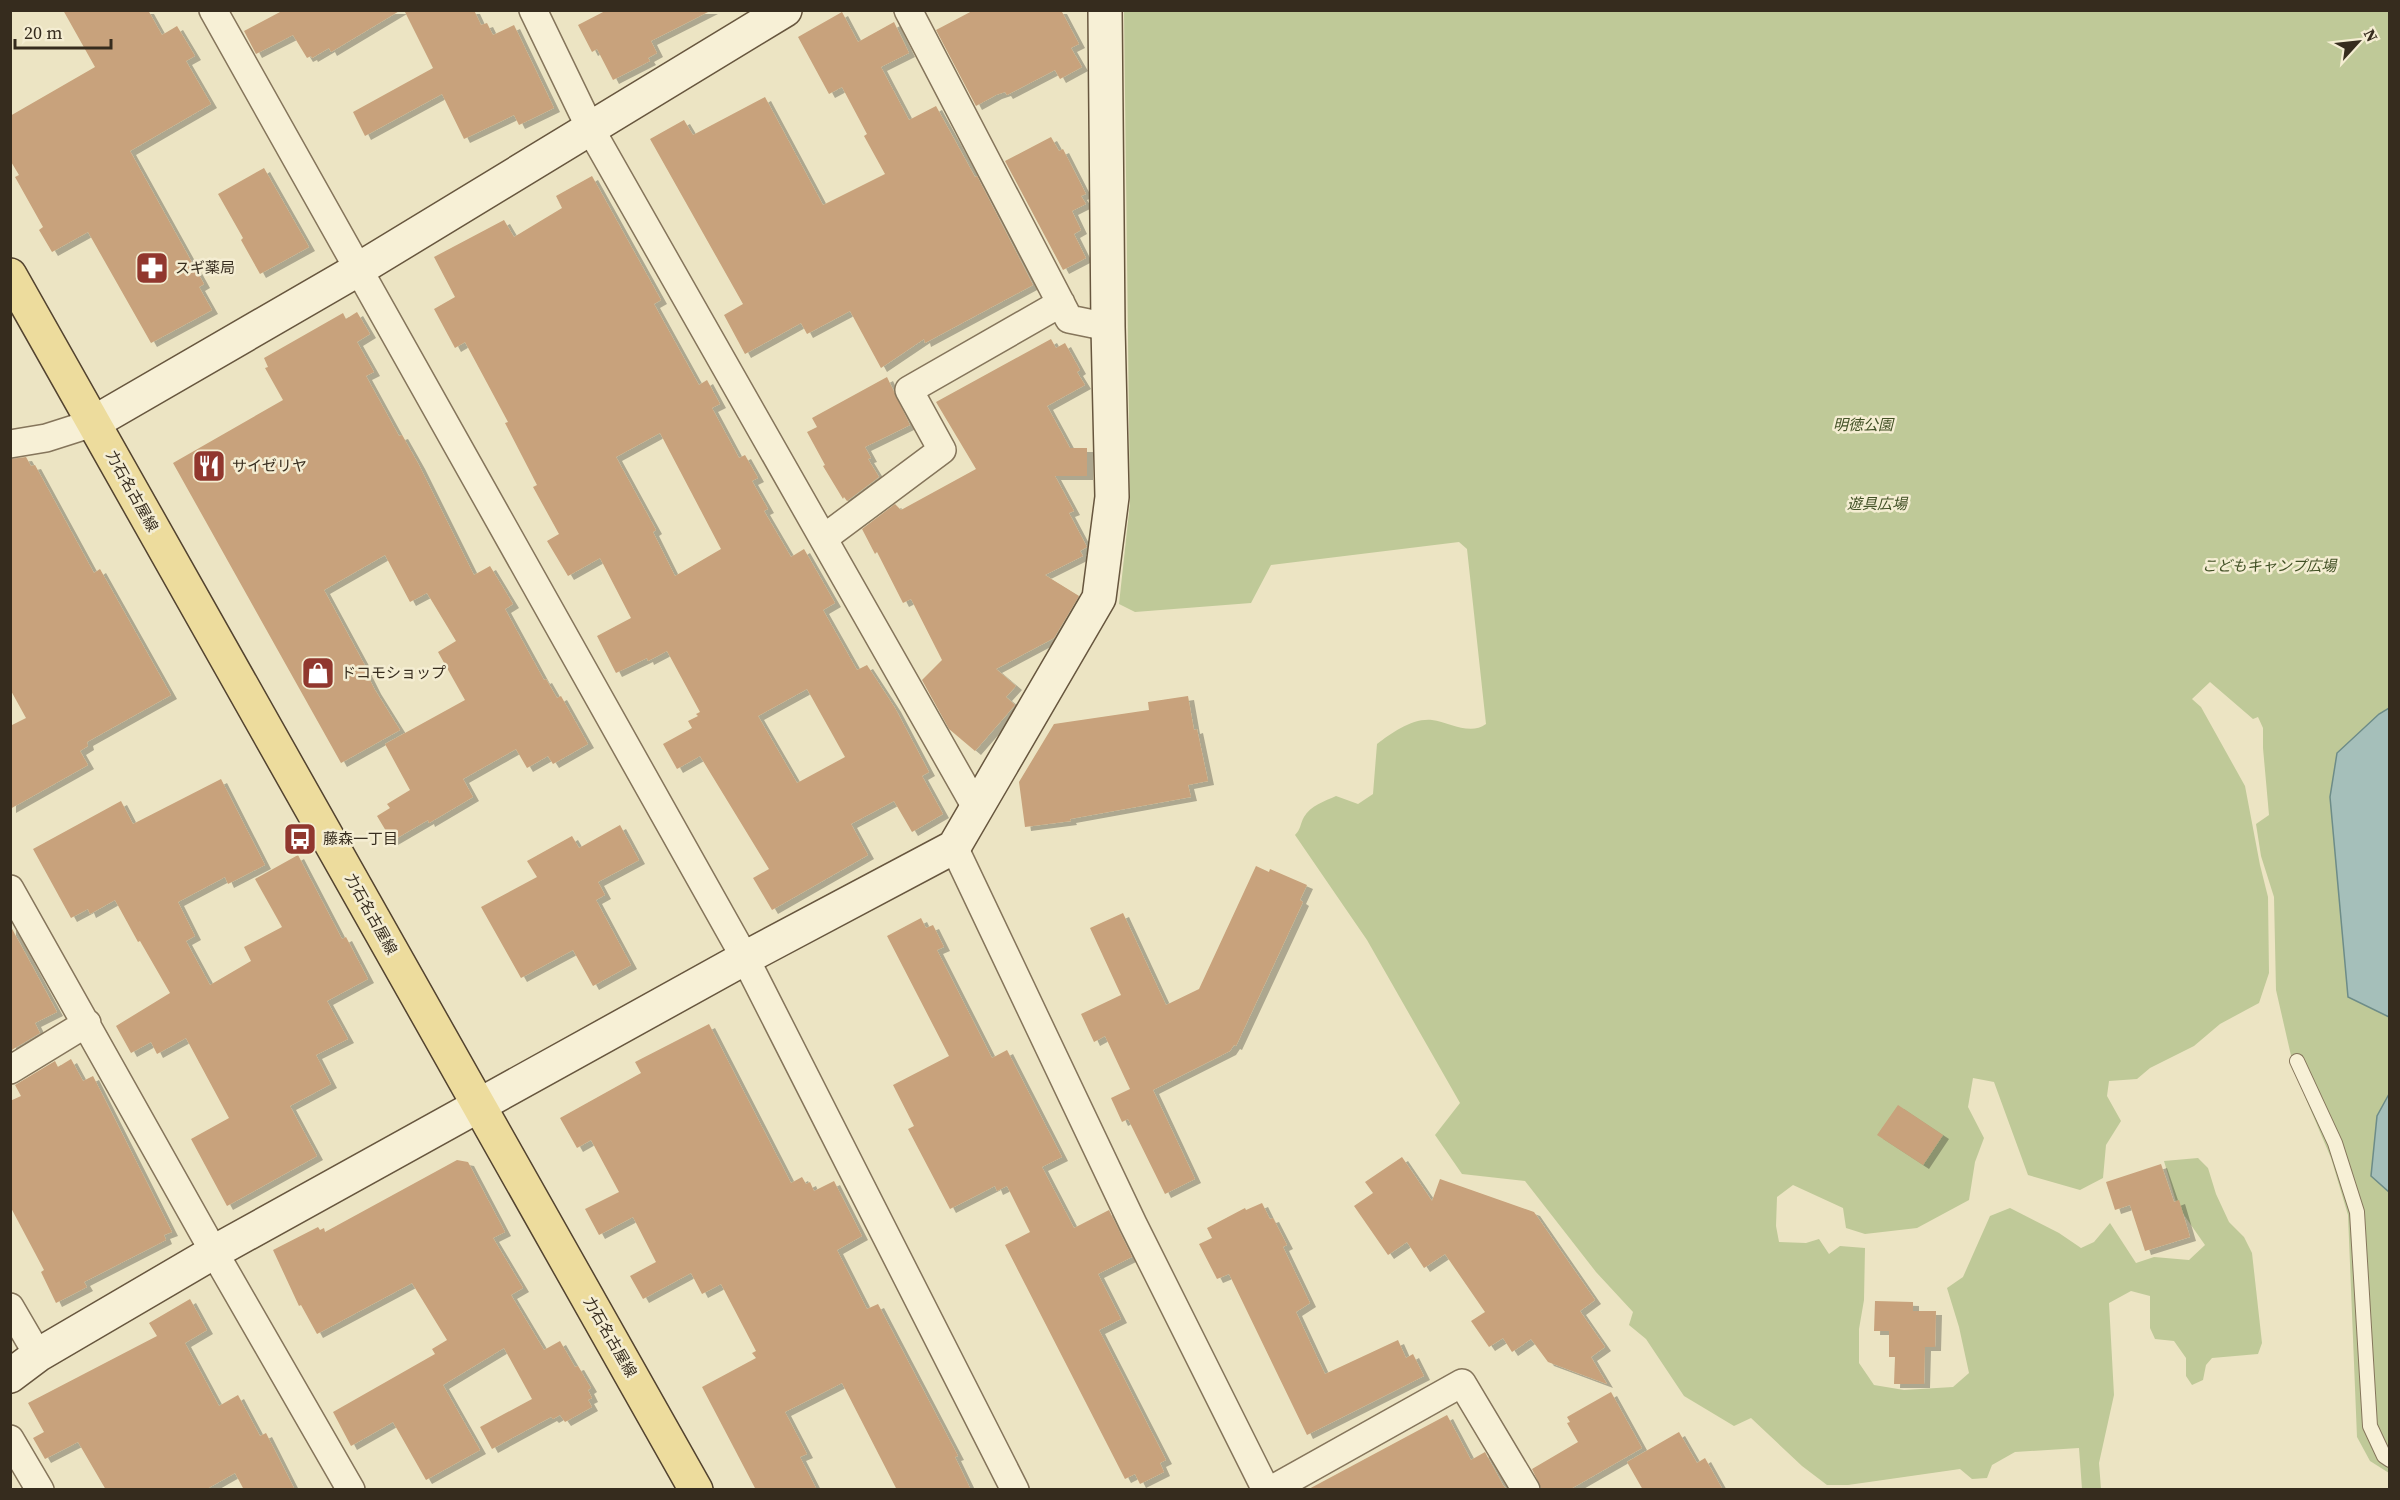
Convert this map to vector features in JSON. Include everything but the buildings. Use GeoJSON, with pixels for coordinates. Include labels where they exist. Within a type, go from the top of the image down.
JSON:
{"type":"FeatureCollection","features":[{"type":"Feature","properties":{"kind":"main road","name":"力石名古屋線"},"geometry":{"type":"LineString","coordinates":[[10,275],[696,1490]]}},
{"type":"Feature","properties":{"kind":"street"},"geometry":{"type":"LineString","coordinates":[[213,10],[745,958],[1015,1490]]}},
{"type":"Feature","properties":{"kind":"street"},"geometry":{"type":"LineString","coordinates":[[533,10],[591,130],[977,809]]}},
{"type":"Feature","properties":{"kind":"street"},"geometry":{"type":"LineString","coordinates":[[10,444],[46,438],[93,423],[359,269],[785,10]]}},
{"type":"Feature","properties":{"kind":"street"},"geometry":{"type":"LineString","coordinates":[[908,10],[1069,319],[1108,327]]}},
{"type":"Feature","properties":{"kind":"street"},"geometry":{"type":"LineString","coordinates":[[10,1376],[38,1355],[214,1252],[745,958],[954,847],[1099,598],[1113,497],[1108,327],[1105,10]]}},
{"type":"Feature","properties":{"kind":"street"},"geometry":{"type":"LineString","coordinates":[[824,538],[942,450],[909,390],[1061,303]]}},
{"type":"Feature","properties":{"kind":"street"},"geometry":{"type":"LineString","coordinates":[[954,847],[1133,1224],[1266,1490]]}},
{"type":"Feature","properties":{"kind":"street"},"geometry":{"type":"LineString","coordinates":[[10,889],[351,1490]]}},
{"type":"Feature","properties":{"kind":"street"},"geometry":{"type":"LineString","coordinates":[[10,1070],[87,1023]]}},
{"type":"Feature","properties":{"kind":"street"},"geometry":{"type":"LineString","coordinates":[[10,1307],[38,1355]]}},
{"type":"Feature","properties":{"kind":"street"},"geometry":{"type":"LineString","coordinates":[[1271,1490],[1462,1383],[1526,1490]]}},
{"type":"Feature","properties":{"kind":"street"},"geometry":{"type":"LineString","coordinates":[[10,1439],[40,1490]]}},
{"type":"Feature","properties":{"kind":"lane"},"geometry":{"type":"LineString","coordinates":[[2297,1061],[2335,1143],[2357,1212],[2370,1426],[2384,1456],[2390,1460]]}},
{"type":"Feature","properties":{"kind":"green space","name":"明徳公園"},"geometry":{"type":"Polygon","coordinates":[[[1124,11],[2389,11],[2389,1473],[2370,1461],[2357,1437],[2348,1215],[2331,1158],[2295,1073],[2276,990],[2274,897],[2261,856],[2256,824],[2269,815],[2263,728],[2258,717],[2253,719],[2210,682],[2192,699],[2201,707],[2245,786],[2268,897],[2269,973],[2259,1003],[2220,1024],[2194,1046],[2150,1068],[2137,1079],[2109,1081],[2107,1096],[2121,1121],[2106,1145],[2103,1178],[2080,1190],[2028,1175],[1994,1082],[1973,1078],[1968,1107],[1984,1138],[1975,1162],[1969,1200],[1917,1228],[1865,1234],[1846,1228],[1843,1208],[1793,1185],[1777,1197],[1776,1226],[1779,1242],[1806,1243],[1819,1239],[1829,1254],[1840,1246],[1865,1248],[1859,1363],[1874,1385],[1904,1390],[1953,1387],[1969,1373],[1959,1327],[1947,1288],[1963,1277],[1990,1216],[2010,1208],[2059,1233],[2081,1248],[2094,1242],[2110,1223],[2136,1263],[2154,1257],[2189,1260],[2205,1245],[2177,1205],[2164,1161],[2198,1158],[2208,1168],[2216,1194],[2229,1222],[2244,1237],[2252,1253],[2262,1343],[2258,1354],[2212,1358],[2206,1365],[2203,1380],[2192,1385],[2186,1376],[2186,1358],[2174,1341],[2155,1339],[2150,1328],[2150,1296],[2131,1291],[2109,1303],[2114,1395],[2099,1463],[2101,1489],[2082,1489],[2079,1448],[2015,1452],[1992,1465],[1987,1478],[1972,1479],[1960,1469],[1848,1485],[1827,1485],[1802,1466],[1751,1418],[1734,1426],[1684,1396],[1646,1339],[1629,1325],[1633,1312],[1596,1272],[1525,1181],[1462,1174],[1435,1135],[1460,1103],[1367,940],[1295,835],[1307,813],[1318,804],[1336,796],[1358,804],[1373,794],[1377,744],[1396,731],[1417,721],[1425,720],[1439,721],[1466,729],[1486,724],[1467,549],[1459,542],[1271,565],[1251,603],[1135,612],[1119,604],[1130,503],[1124,11]]]}},
{"type":"Feature","properties":{"kind":"water"},"geometry":{"type":"Polygon","coordinates":[[[2389,708],[2389,1017],[2348,997],[2330,797],[2337,753],[2379,714],[2389,708]]]}},
{"type":"Feature","properties":{"kind":"water"},"geometry":{"type":"Polygon","coordinates":[[[2389,1094],[2389,1192],[2371,1176],[2377,1116],[2389,1094]]]}},
{"type":"Feature","properties":{"kind":"place","name":"スギ薬局"},"geometry":{"type":"Point","coordinates":[152,268]}},
{"type":"Feature","properties":{"kind":"place","name":"サイゼリヤ"},"geometry":{"type":"Point","coordinates":[209,466]}},
{"type":"Feature","properties":{"kind":"place","name":"ドコモショップ"},"geometry":{"type":"Point","coordinates":[318,673]}},
{"type":"Feature","properties":{"kind":"place","name":"藤森一丁目"},"geometry":{"type":"Point","coordinates":[300,839]}},
{"type":"Feature","properties":{"kind":"park label","name":"遊具広場"},"geometry":{"type":"Point","coordinates":[1877,504]}},
{"type":"Feature","properties":{"kind":"park label","name":"こどもキャンプ広場"},"geometry":{"type":"Point","coordinates":[2269,566]}}]}
